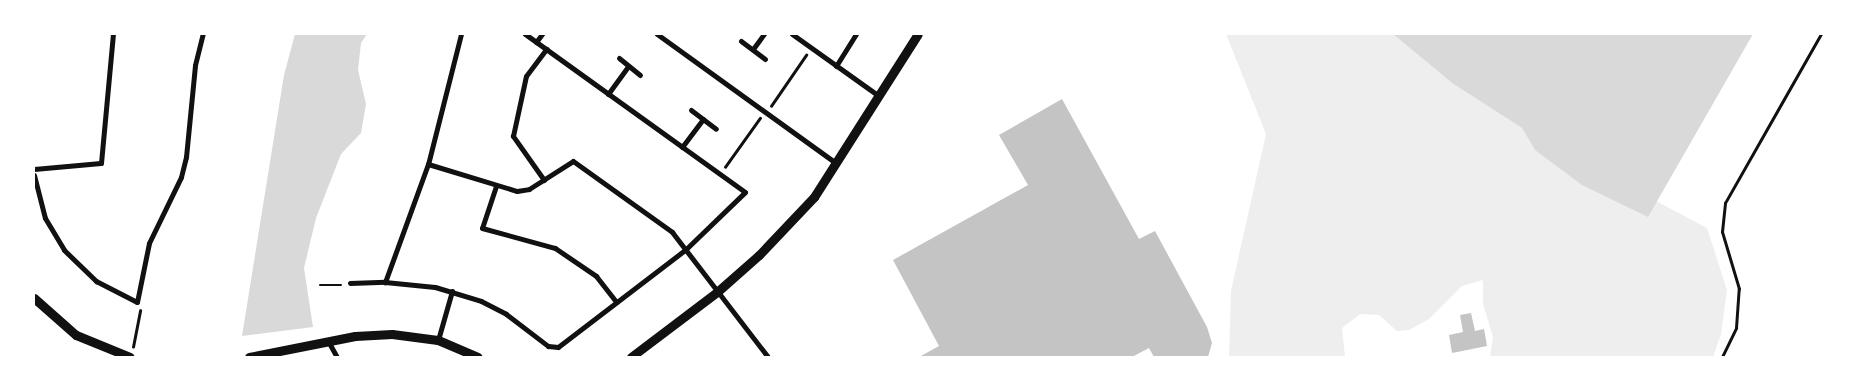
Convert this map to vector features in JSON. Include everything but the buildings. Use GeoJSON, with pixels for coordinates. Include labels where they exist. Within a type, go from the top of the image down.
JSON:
{"type":"FeatureCollection","features":[{"type":"Feature","properties":{"kind":"street"},"geometry":{"type":"LineString","coordinates":[[34,169],[101,163],[113,34]]}},
{"type":"Feature","properties":{"kind":"street"},"geometry":{"type":"LineString","coordinates":[[34,175],[45,218],[64,250],[96,281],[137,302],[149,243],[181,177],[186,157],[195,66],[203,34]]}},
{"type":"Feature","properties":{"kind":"street"},"geometry":{"type":"LineString","coordinates":[[385,282],[428,164],[461,34]]}},
{"type":"Feature","properties":{"kind":"street"},"geometry":{"type":"LineString","coordinates":[[350,283],[385,282],[419,284],[452,291],[506,314],[548,346],[558,347],[685,250],[745,192],[525,34]]}},
{"type":"Feature","properties":{"kind":"street"},"geometry":{"type":"LineString","coordinates":[[536,42],[542,34]]}},
{"type":"Feature","properties":{"kind":"street"},"geometry":{"type":"LineString","coordinates":[[657,34],[837,164]]}},
{"type":"Feature","properties":{"kind":"street"},"geometry":{"type":"LineString","coordinates":[[753,49],[764,34]]}},
{"type":"Feature","properties":{"kind":"street"},"geometry":{"type":"LineString","coordinates":[[792,34],[880,97]]}},
{"type":"Feature","properties":{"kind":"street"},"geometry":{"type":"LineString","coordinates":[[836,66],[856,34]]}},
{"type":"Feature","properties":{"kind":"street"},"geometry":{"type":"LineString","coordinates":[[631,357],[717,292],[759,255],[814,197],[880,97],[918,34]]}},
{"type":"Feature","properties":{"kind":"street"},"geometry":{"type":"LineString","coordinates":[[741,41],[765,59]]}},
{"type":"Feature","properties":{"kind":"street"},"geometry":{"type":"LineString","coordinates":[[544,180],[513,136],[526,76],[546,49]]}},
{"type":"Feature","properties":{"kind":"street"},"geometry":{"type":"LineString","coordinates":[[619,58],[640,75]]}},
{"type":"Feature","properties":{"kind":"street"},"geometry":{"type":"LineString","coordinates":[[608,94],[628,66]]}},
{"type":"Feature","properties":{"kind":"street"},"geometry":{"type":"LineString","coordinates":[[691,110],[716,129]]}},
{"type":"Feature","properties":{"kind":"street"},"geometry":{"type":"LineString","coordinates":[[682,147],[702,119]]}},
{"type":"Feature","properties":{"kind":"street"},"geometry":{"type":"LineString","coordinates":[[428,164],[517,191],[529,189],[573,161],[672,232],[768,357]]}},
{"type":"Feature","properties":{"kind":"street"},"geometry":{"type":"LineString","coordinates":[[496,186],[482,228],[555,248],[596,276],[616,302]]}},
{"type":"Feature","properties":{"kind":"street"},"geometry":{"type":"LineString","coordinates":[[438,340],[452,291]]}},
{"type":"Feature","properties":{"kind":"street"},"geometry":{"type":"LineString","coordinates":[[34,298],[76,335],[132,353]]}},
{"type":"Feature","properties":{"kind":"street"},"geometry":{"type":"LineString","coordinates":[[249,357],[328,341],[392,334],[438,340],[478,357]]}},
{"type":"Feature","properties":{"kind":"street"},"geometry":{"type":"LineString","coordinates":[[328,341],[337,357]]}},
{"type":"Feature","properties":{"kind":"path"},"geometry":{"type":"LineString","coordinates":[[1722,357],[1736,328],[1739,289],[1722,232],[1725,203],[1821,34]]}},
{"type":"Feature","properties":{"kind":"path"},"geometry":{"type":"LineString","coordinates":[[720,174],[811,48]]}},
{"type":"Feature","properties":{"kind":"path"},"geometry":{"type":"LineString","coordinates":[[320,285],[350,283]]}},
{"type":"Feature","properties":{"kind":"path"},"geometry":{"type":"LineString","coordinates":[[132,353],[140,312],[137,302]]}},
{"type":"Feature","properties":{"kind":"shaded area"},"geometry":{"type":"Polygon","coordinates":[[[295,34],[367,34],[361,43],[358,70],[366,104],[361,133],[341,154],[316,218],[304,268],[313,327],[242,336],[284,75],[295,34]]]}},
{"type":"Feature","properties":{"kind":"shaded area"},"geometry":{"type":"Polygon","coordinates":[[[1226,34],[1393,34],[1452,83],[1522,128],[1535,150],[1648,216],[1656,201],[1707,228],[1727,290],[1721,334],[1713,357],[1490,357],[1493,337],[1483,304],[1483,280],[1462,286],[1429,319],[1409,330],[1397,331],[1379,315],[1360,314],[1342,328],[1345,357],[1229,357],[1231,291],[1266,134],[1226,34]]]}},
{"type":"Feature","properties":{"kind":"shaded area"},"geometry":{"type":"Polygon","coordinates":[[[1393,34],[1753,34],[1648,217],[1582,185],[1535,150],[1522,128],[1452,83],[1393,34]]]}}]}
